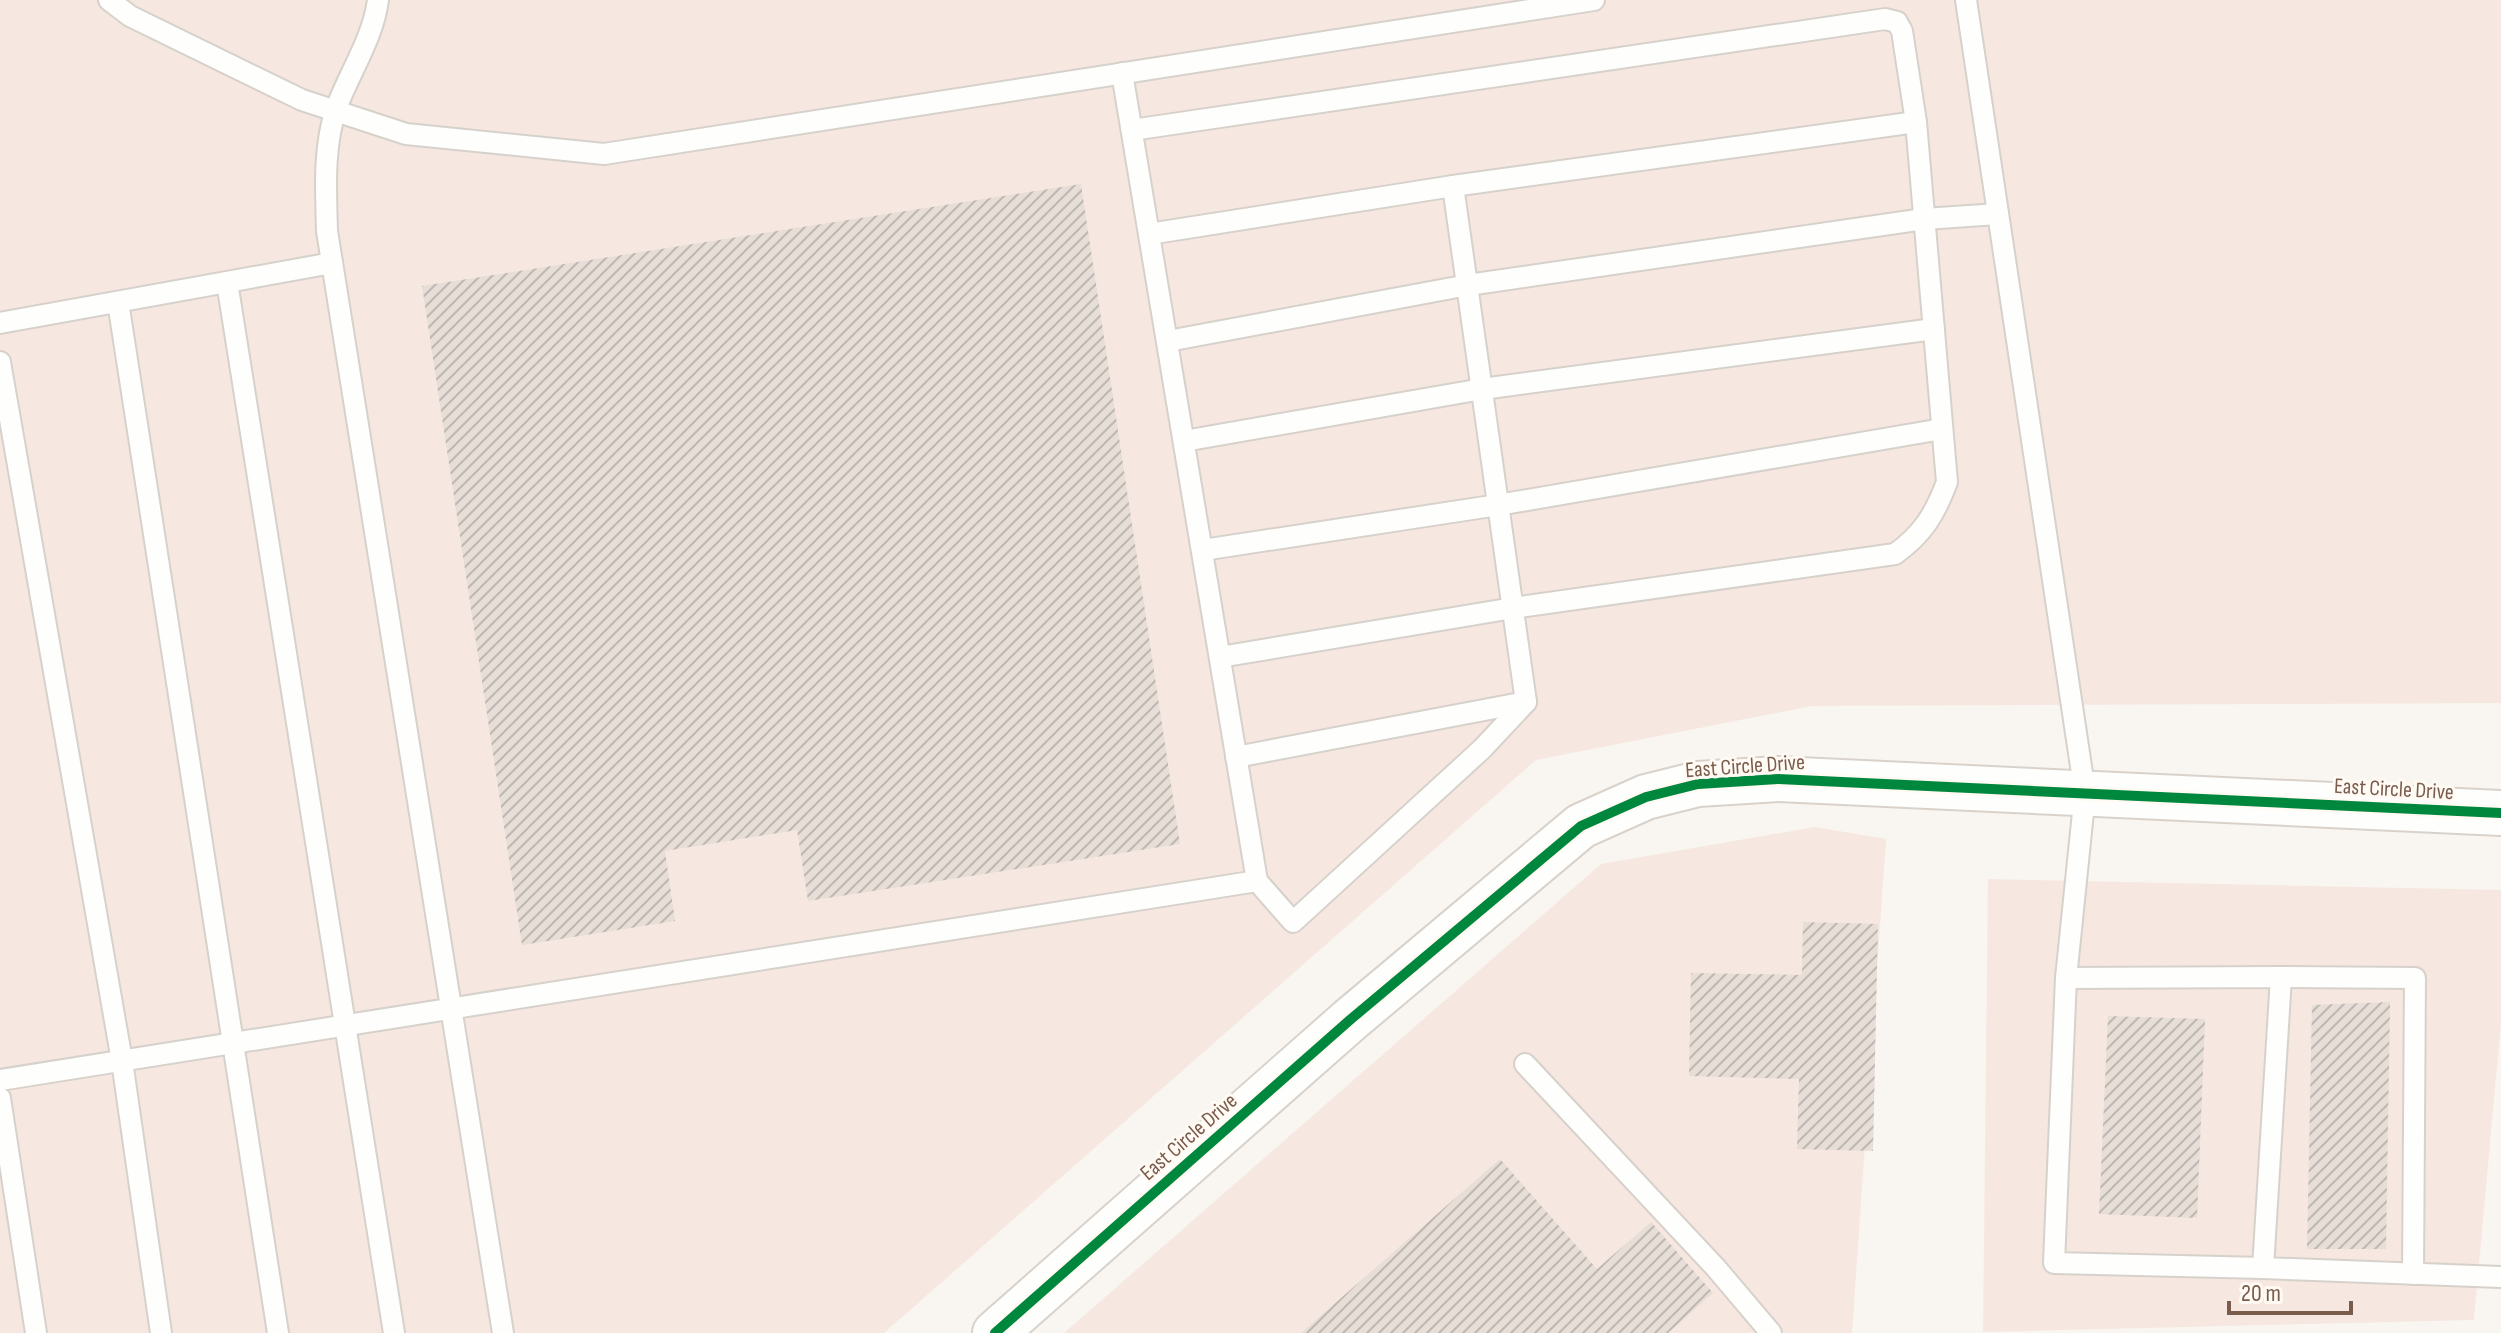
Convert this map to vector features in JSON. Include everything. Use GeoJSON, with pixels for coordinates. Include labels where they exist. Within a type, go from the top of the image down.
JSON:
{"type":"FeatureCollection","features":[{"type":"Feature","properties":{"kind":"street","name":"East Circle Drive"},"geometry":{"type":"LineString","coordinates":[[995,1333],[1351,1019],[1581,826],[1646,797],[1698,784],[1778,779],[2501,813]]}},
{"type":"Feature","properties":{"kind":"lane"},"geometry":{"type":"LineString","coordinates":[[109,0],[130,16],[302,100],[406,134],[604,154],[1594,0]]}},
{"type":"Feature","properties":{"kind":"lane"},"geometry":{"type":"LineString","coordinates":[[378,0],[376,17],[336,111],[326,158],[327,231],[503,1333]]}},
{"type":"Feature","properties":{"kind":"lane"},"geometry":{"type":"LineString","coordinates":[[1966,0],[2085,793],[2066,978],[2054,1263],[2501,1277]]}},
{"type":"Feature","properties":{"kind":"lane"},"geometry":{"type":"LineString","coordinates":[[1132,130],[1885,19],[1897,22],[1902,31],[1916,122],[1947,482],[1937,508],[1915,539],[1895,554],[1513,608],[1220,657]]}},
{"type":"Feature","properties":{"kind":"lane"},"geometry":{"type":"LineString","coordinates":[[1122,73],[1257,881],[1293,922],[1482,749],[1526,702]]}},
{"type":"Feature","properties":{"kind":"lane"},"geometry":{"type":"LineString","coordinates":[[1149,234],[1453,186],[1916,122]]}},
{"type":"Feature","properties":{"kind":"lane"},"geometry":{"type":"LineString","coordinates":[[1453,186],[1526,702]]}},
{"type":"Feature","properties":{"kind":"lane"},"geometry":{"type":"LineString","coordinates":[[1168,341],[1468,285],[1924,219],[1998,214]]}},
{"type":"Feature","properties":{"kind":"lane"},"geometry":{"type":"LineString","coordinates":[[0,323],[332,263]]}},
{"type":"Feature","properties":{"kind":"lane"},"geometry":{"type":"LineString","coordinates":[[227,282],[394,1333]]}},
{"type":"Feature","properties":{"kind":"lane"},"geometry":{"type":"LineString","coordinates":[[118,302],[278,1333]]}},
{"type":"Feature","properties":{"kind":"lane"},"geometry":{"type":"LineString","coordinates":[[1184,441],[1482,389],[1934,329]]}},
{"type":"Feature","properties":{"kind":"lane"},"geometry":{"type":"LineString","coordinates":[[0,362],[122,1061],[161,1333]]}},
{"type":"Feature","properties":{"kind":"lane"},"geometry":{"type":"LineString","coordinates":[[1203,550],[1498,505],[1942,429]]}},
{"type":"Feature","properties":{"kind":"lane"},"geometry":{"type":"LineString","coordinates":[[1236,757],[1526,702]]}},
{"type":"Feature","properties":{"kind":"lane"},"geometry":{"type":"LineString","coordinates":[[0,1080],[1257,881]]}},
{"type":"Feature","properties":{"kind":"lane"},"geometry":{"type":"LineString","coordinates":[[2263,1268],[2281,977]]}},
{"type":"Feature","properties":{"kind":"lane"},"geometry":{"type":"LineString","coordinates":[[2066,978],[2415,978],[2413,1274]]}},
{"type":"Feature","properties":{"kind":"lane"},"geometry":{"type":"LineString","coordinates":[[1525,1064],[1716,1268],[1771,1333]]}},
{"type":"Feature","properties":{"kind":"lane"},"geometry":{"type":"LineString","coordinates":[[0,1098],[36,1333]]}},
{"type":"Feature","properties":{"kind":"shaded area"},"geometry":{"type":"Polygon","coordinates":[[[0,0],[2501,0],[2501,703],[1812,706],[1536,760],[884,1333],[0,1333],[0,0]]]}},
{"type":"Feature","properties":{"kind":"shaded area"},"geometry":{"type":"Polygon","coordinates":[[[1815,827],[1886,839],[1852,1333],[1064,1333],[1601,864],[1815,827]]]}},
{"type":"Feature","properties":{"kind":"shaded area"},"geometry":{"type":"Polygon","coordinates":[[[1988,879],[2501,890],[2501,1022],[2474,1320],[1983,1332],[1988,879]]]}},
{"type":"Feature","properties":{"kind":"building"},"geometry":{"type":"Polygon","coordinates":[[[1081,184],[1180,844],[808,901],[797,830],[665,851],[675,921],[522,945],[422,286],[1081,184]]]}},
{"type":"Feature","properties":{"kind":"building"},"geometry":{"type":"Polygon","coordinates":[[[1803,922],[1878,924],[1873,1151],[1797,1149],[1799,1079],[1689,1076],[1691,973],[1802,975],[1803,922]]]}},
{"type":"Feature","properties":{"kind":"building"},"geometry":{"type":"Polygon","coordinates":[[[2390,1002],[2386,1249],[2307,1249],[2312,1005],[2390,1002]]]}},
{"type":"Feature","properties":{"kind":"building"},"geometry":{"type":"Polygon","coordinates":[[[2108,1016],[2205,1019],[2197,1218],[2099,1214],[2108,1016]]]}},
{"type":"Feature","properties":{"kind":"building"},"geometry":{"type":"Polygon","coordinates":[[[1500,1159],[1597,1269],[1651,1222],[1713,1293],[1668,1333],[1301,1333],[1500,1159]]]}},
{"type":"Feature","properties":{"kind":"cycle path"},"geometry":{"type":"LineString","coordinates":[[995,1333],[1351,1019],[1581,826],[1646,797],[1698,784],[1778,779],[2501,813]]}}]}
